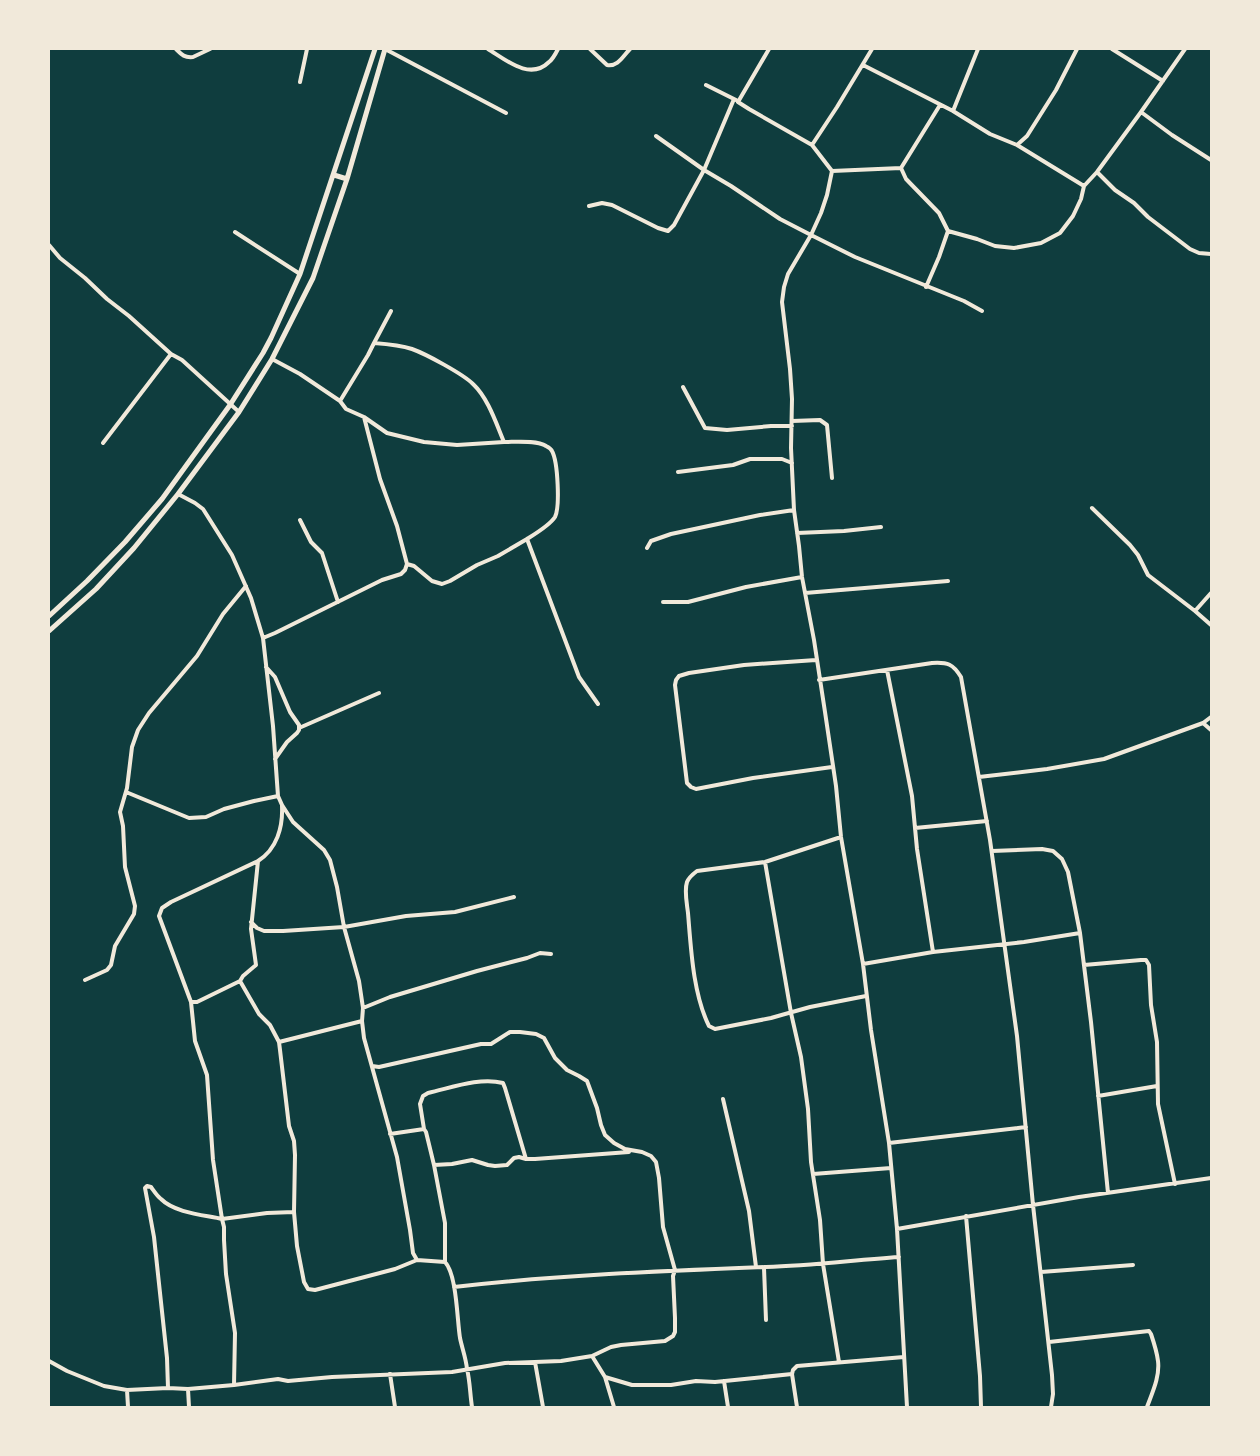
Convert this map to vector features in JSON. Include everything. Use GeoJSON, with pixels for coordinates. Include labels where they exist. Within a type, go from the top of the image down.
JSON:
{"type":"FeatureCollection","features":[{"type":"Feature","properties":{"kind":"street"},"geometry":{"type":"LineString","coordinates":[[176,49],[183,56],[190,58],[210,49]]}},
{"type":"Feature","properties":{"kind":"street"},"geometry":{"type":"LineString","coordinates":[[300,82],[307,49]]}},
{"type":"Feature","properties":{"kind":"street"},"geometry":{"type":"LineString","coordinates":[[49,616],[87,582],[125,542],[170,488],[230,404],[271,338],[300,274],[374,49]]}},
{"type":"Feature","properties":{"kind":"street"},"geometry":{"type":"LineString","coordinates":[[49,631],[96,589],[134,548],[178,494],[239,412],[272,359],[313,278],[347,179],[385,49],[506,113]]}},
{"type":"Feature","properties":{"kind":"street"},"geometry":{"type":"LineString","coordinates":[[488,49],[517,67],[529,70],[539,68],[550,62],[558,49]]}},
{"type":"Feature","properties":{"kind":"street"},"geometry":{"type":"LineString","coordinates":[[590,49],[610,66],[615,65],[630,49]]}},
{"type":"Feature","properties":{"kind":"street"},"geometry":{"type":"LineString","coordinates":[[589,206],[602,203],[612,205],[658,228],[668,230],[674,225],[704,170],[736,100],[769,49]]}},
{"type":"Feature","properties":{"kind":"street"},"geometry":{"type":"LineString","coordinates":[[812,145],[872,49]]}},
{"type":"Feature","properties":{"kind":"street"},"geometry":{"type":"LineString","coordinates":[[953,111],[978,49]]}},
{"type":"Feature","properties":{"kind":"street"},"geometry":{"type":"LineString","coordinates":[[1017,144],[1027,136],[1056,90],[1077,49]]}},
{"type":"Feature","properties":{"kind":"street"},"geometry":{"type":"LineString","coordinates":[[1112,49],[1163,81]]}},
{"type":"Feature","properties":{"kind":"street"},"geometry":{"type":"LineString","coordinates":[[901,168],[906,179],[939,213],[948,230],[995,246],[1014,248],[1042,243],[1060,233],[1073,216],[1081,199],[1084,186],[1097,172],[1185,49]]}},
{"type":"Feature","properties":{"kind":"street"},"geometry":{"type":"LineString","coordinates":[[863,65],[953,111],[990,134],[1017,144],[1084,186]]}},
{"type":"Feature","properties":{"kind":"street"},"geometry":{"type":"LineString","coordinates":[[706,84],[812,145],[832,171],[821,213],[811,236],[788,274],[782,302],[790,369],[794,510],[802,578],[836,786],[841,837],[863,964],[888,1143],[897,1229],[907,1407]]}},
{"type":"Feature","properties":{"kind":"street"},"geometry":{"type":"LineString","coordinates":[[901,168],[940,105]]}},
{"type":"Feature","properties":{"kind":"street"},"geometry":{"type":"LineString","coordinates":[[1141,112],[1211,160]]}},
{"type":"Feature","properties":{"kind":"street"},"geometry":{"type":"LineString","coordinates":[[656,136],[704,170],[780,219],[811,236],[855,257],[964,301],[982,311]]}},
{"type":"Feature","properties":{"kind":"street"},"geometry":{"type":"LineString","coordinates":[[832,171],[901,168]]}},
{"type":"Feature","properties":{"kind":"street"},"geometry":{"type":"LineString","coordinates":[[1097,172],[1115,190],[1134,203],[1148,217],[1190,249],[1199,253],[1211,254]]}},
{"type":"Feature","properties":{"kind":"street"},"geometry":{"type":"LineString","coordinates":[[334,175],[347,179]]}},
{"type":"Feature","properties":{"kind":"street"},"geometry":{"type":"LineString","coordinates":[[926,287],[948,230]]}},
{"type":"Feature","properties":{"kind":"street"},"geometry":{"type":"LineString","coordinates":[[235,232],[300,274]]}},
{"type":"Feature","properties":{"kind":"street"},"geometry":{"type":"LineString","coordinates":[[49,245],[60,258],[171,354],[182,360],[239,412]]}},
{"type":"Feature","properties":{"kind":"street"},"geometry":{"type":"LineString","coordinates":[[340,402],[391,311]]}},
{"type":"Feature","properties":{"kind":"street"},"geometry":{"type":"LineString","coordinates":[[374,343],[390,344],[412,349],[460,374],[474,384],[490,408],[504,442]]}},
{"type":"Feature","properties":{"kind":"street"},"geometry":{"type":"LineString","coordinates":[[103,443],[171,354]]}},
{"type":"Feature","properties":{"kind":"street"},"geometry":{"type":"LineString","coordinates":[[272,359],[300,374],[340,402],[346,409],[364,417],[387,433],[424,442],[458,445],[504,442],[540,443],[552,451],[557,471],[557,507],[555,517],[544,528],[498,556],[442,584],[432,581],[414,566],[407,564]]}},
{"type":"Feature","properties":{"kind":"street"},"geometry":{"type":"LineString","coordinates":[[683,387],[705,428],[727,430],[820,420],[826,425],[832,478]]}},
{"type":"Feature","properties":{"kind":"street"},"geometry":{"type":"LineString","coordinates":[[263,638],[382,580],[401,574],[405,570],[407,564],[397,526],[380,479],[364,417]]}},
{"type":"Feature","properties":{"kind":"street"},"geometry":{"type":"LineString","coordinates":[[678,472],[733,465],[750,459],[782,459],[792,464]]}},
{"type":"Feature","properties":{"kind":"street"},"geometry":{"type":"LineString","coordinates":[[178,494],[195,502],[203,509],[232,555],[251,598],[263,638],[273,726],[278,796],[293,822],[324,850],[330,860],[363,1008],[364,1038],[397,1157],[410,1230],[412,1253],[417,1260]]}},
{"type":"Feature","properties":{"kind":"street"},"geometry":{"type":"LineString","coordinates":[[1092,508],[1130,545],[1138,555],[1148,575],[1211,625]]}},
{"type":"Feature","properties":{"kind":"street"},"geometry":{"type":"LineString","coordinates":[[647,548],[651,541],[671,534],[760,515],[794,510]]}},
{"type":"Feature","properties":{"kind":"street"},"geometry":{"type":"LineString","coordinates":[[300,520],[312,542],[322,553],[338,602]]}},
{"type":"Feature","properties":{"kind":"street"},"geometry":{"type":"LineString","coordinates":[[797,533],[881,527]]}},
{"type":"Feature","properties":{"kind":"street"},"geometry":{"type":"LineString","coordinates":[[527,539],[573,664],[579,677],[598,704]]}},
{"type":"Feature","properties":{"kind":"street"},"geometry":{"type":"LineString","coordinates":[[663,602],[688,602],[746,587],[802,578]]}},
{"type":"Feature","properties":{"kind":"street"},"geometry":{"type":"LineString","coordinates":[[805,593],[948,581]]}},
{"type":"Feature","properties":{"kind":"street"},"geometry":{"type":"LineString","coordinates":[[85,980],[107,970],[111,965],[115,946],[134,914],[135,906],[126,867],[120,812],[126,792],[132,747],[138,730],[148,713],[196,656],[223,614],[246,586]]}},
{"type":"Feature","properties":{"kind":"street"},"geometry":{"type":"LineString","coordinates":[[1194,611],[1211,593]]}},
{"type":"Feature","properties":{"kind":"street"},"geometry":{"type":"LineString","coordinates":[[816,660],[719,668],[679,676],[675,685],[686,783],[696,789],[753,778],[832,767]]}},
{"type":"Feature","properties":{"kind":"street"},"geometry":{"type":"LineString","coordinates":[[819,680],[945,662],[955,668],[961,677],[992,851],[1017,1036],[1033,1205],[1049,1342],[1053,1394],[1051,1407]]}},
{"type":"Feature","properties":{"kind":"street"},"geometry":{"type":"LineString","coordinates":[[266,667],[275,677],[299,728]]}},
{"type":"Feature","properties":{"kind":"street"},"geometry":{"type":"LineString","coordinates":[[887,670],[908,776],[933,952]]}},
{"type":"Feature","properties":{"kind":"street"},"geometry":{"type":"LineString","coordinates":[[275,759],[299,728],[379,693]]}},
{"type":"Feature","properties":{"kind":"street"},"geometry":{"type":"LineString","coordinates":[[979,777],[1046,769],[1104,759],[1203,723],[1211,717]]}},
{"type":"Feature","properties":{"kind":"street"},"geometry":{"type":"LineString","coordinates":[[1203,723],[1211,730]]}},
{"type":"Feature","properties":{"kind":"street"},"geometry":{"type":"LineString","coordinates":[[126,792],[190,818],[206,817],[224,809],[254,800],[278,796]]}},
{"type":"Feature","properties":{"kind":"street"},"geometry":{"type":"LineString","coordinates":[[234,1386],[235,1333],[226,1274],[224,1227],[213,1160],[207,1075],[195,1041],[190,1002],[159,916],[162,908],[171,902],[263,858],[279,836],[282,805]]}},
{"type":"Feature","properties":{"kind":"street"},"geometry":{"type":"LineString","coordinates":[[915,828],[987,821]]}},
{"type":"Feature","properties":{"kind":"street"},"geometry":{"type":"LineString","coordinates":[[841,837],[765,862],[697,870],[691,876],[687,884],[689,926],[698,994],[703,1016],[709,1026],[715,1028],[866,996]]}},
{"type":"Feature","properties":{"kind":"street"},"geometry":{"type":"LineString","coordinates":[[992,851],[1042,849],[1053,851],[1062,859],[1068,872],[1084,964],[1108,1193]]}},
{"type":"Feature","properties":{"kind":"street"},"geometry":{"type":"LineString","coordinates":[[190,1002],[196,1002],[240,981],[256,965],[251,922],[258,861]]}},
{"type":"Feature","properties":{"kind":"street"},"geometry":{"type":"LineString","coordinates":[[765,862],[807,1098],[811,1162],[823,1264],[839,1362]]}},
{"type":"Feature","properties":{"kind":"street"},"geometry":{"type":"LineString","coordinates":[[251,922],[257,928],[264,931],[344,926],[406,916],[455,912],[514,898]]}},
{"type":"Feature","properties":{"kind":"street"},"geometry":{"type":"LineString","coordinates":[[863,964],[933,952],[1080,933]]}},
{"type":"Feature","properties":{"kind":"street"},"geometry":{"type":"LineString","coordinates":[[363,1008],[390,997],[477,971],[540,953],[551,954]]}},
{"type":"Feature","properties":{"kind":"street"},"geometry":{"type":"LineString","coordinates":[[1084,964],[1146,960],[1149,965],[1151,1005],[1157,1042],[1157,1086],[1160,1113],[1175,1184]]}},
{"type":"Feature","properties":{"kind":"street"},"geometry":{"type":"LineString","coordinates":[[240,981],[259,1014],[270,1025],[279,1042],[289,1126],[295,1148],[294,1212],[297,1246],[304,1282],[308,1289],[315,1290],[395,1269],[417,1260],[445,1262]]}},
{"type":"Feature","properties":{"kind":"street"},"geometry":{"type":"LineString","coordinates":[[279,1042],[362,1021]]}},
{"type":"Feature","properties":{"kind":"street"},"geometry":{"type":"LineString","coordinates":[[372,1066],[386,1065],[481,1044],[491,1044],[510,1032],[536,1034],[544,1038],[555,1058],[566,1070],[587,1081],[605,1135],[614,1143],[633,1151]]}},
{"type":"Feature","properties":{"kind":"street"},"geometry":{"type":"LineString","coordinates":[[472,1407],[468,1369],[460,1338],[454,1287],[448,1265],[445,1262],[444,1223],[434,1165],[424,1129],[420,1104],[423,1096],[428,1093],[469,1084],[502,1083],[506,1088],[526,1159]]}},
{"type":"Feature","properties":{"kind":"street"},"geometry":{"type":"LineString","coordinates":[[1098,1096],[1157,1086]]}},
{"type":"Feature","properties":{"kind":"street"},"geometry":{"type":"LineString","coordinates":[[723,1098],[749,1211],[756,1267]]}},
{"type":"Feature","properties":{"kind":"street"},"geometry":{"type":"LineString","coordinates":[[888,1143],[1026,1127]]}},
{"type":"Feature","properties":{"kind":"street"},"geometry":{"type":"LineString","coordinates":[[390,1134],[424,1129]]}},
{"type":"Feature","properties":{"kind":"street"},"geometry":{"type":"LineString","coordinates":[[49,1361],[66,1371],[104,1386],[127,1390],[168,1388],[188,1390],[234,1386],[278,1379],[288,1381],[332,1377],[452,1372],[505,1363],[561,1361],[592,1356],[611,1347],[665,1342],[673,1336],[675,1332],[673,1276],[675,1270],[663,1227],[656,1162],[651,1156],[633,1151],[526,1159],[519,1157],[514,1158],[507,1164],[496,1166],[472,1160],[434,1165]]}},
{"type":"Feature","properties":{"kind":"street"},"geometry":{"type":"LineString","coordinates":[[813,1174],[891,1168]]}},
{"type":"Feature","properties":{"kind":"street"},"geometry":{"type":"LineString","coordinates":[[897,1229],[1033,1205],[1211,1178]]}},
{"type":"Feature","properties":{"kind":"street"},"geometry":{"type":"LineString","coordinates":[[168,1388],[168,1358],[154,1238],[145,1188],[147,1186],[151,1187],[161,1199],[178,1209],[222,1219],[267,1212],[294,1212]]}},
{"type":"Feature","properties":{"kind":"street"},"geometry":{"type":"LineString","coordinates":[[966,1216],[981,1407]]}},
{"type":"Feature","properties":{"kind":"street"},"geometry":{"type":"LineString","coordinates":[[454,1287],[511,1280],[675,1270],[764,1268],[899,1257]]}},
{"type":"Feature","properties":{"kind":"street"},"geometry":{"type":"LineString","coordinates":[[1041,1272],[1133,1265]]}},
{"type":"Feature","properties":{"kind":"street"},"geometry":{"type":"LineString","coordinates":[[764,1268],[766,1320]]}},
{"type":"Feature","properties":{"kind":"street"},"geometry":{"type":"LineString","coordinates":[[1049,1342],[1149,1332],[1152,1334],[1158,1358],[1158,1368],[1157,1379],[1147,1407]]}},
{"type":"Feature","properties":{"kind":"street"},"geometry":{"type":"LineString","coordinates":[[592,1356],[605,1377],[614,1407]]}},
{"type":"Feature","properties":{"kind":"street"},"geometry":{"type":"LineString","coordinates":[[797,1407],[792,1374],[797,1366],[904,1357]]}},
{"type":"Feature","properties":{"kind":"street"},"geometry":{"type":"LineString","coordinates":[[535,1362],[543,1407]]}},
{"type":"Feature","properties":{"kind":"street"},"geometry":{"type":"LineString","coordinates":[[390,1374],[395,1407]]}},
{"type":"Feature","properties":{"kind":"street"},"geometry":{"type":"LineString","coordinates":[[605,1377],[632,1386],[671,1385],[696,1381],[716,1382],[792,1374]]}},
{"type":"Feature","properties":{"kind":"street"},"geometry":{"type":"LineString","coordinates":[[724,1381],[728,1407]]}},
{"type":"Feature","properties":{"kind":"street"},"geometry":{"type":"LineString","coordinates":[[127,1390],[128,1407]]}},
{"type":"Feature","properties":{"kind":"street"},"geometry":{"type":"LineString","coordinates":[[188,1390],[189,1407]]}}]}
